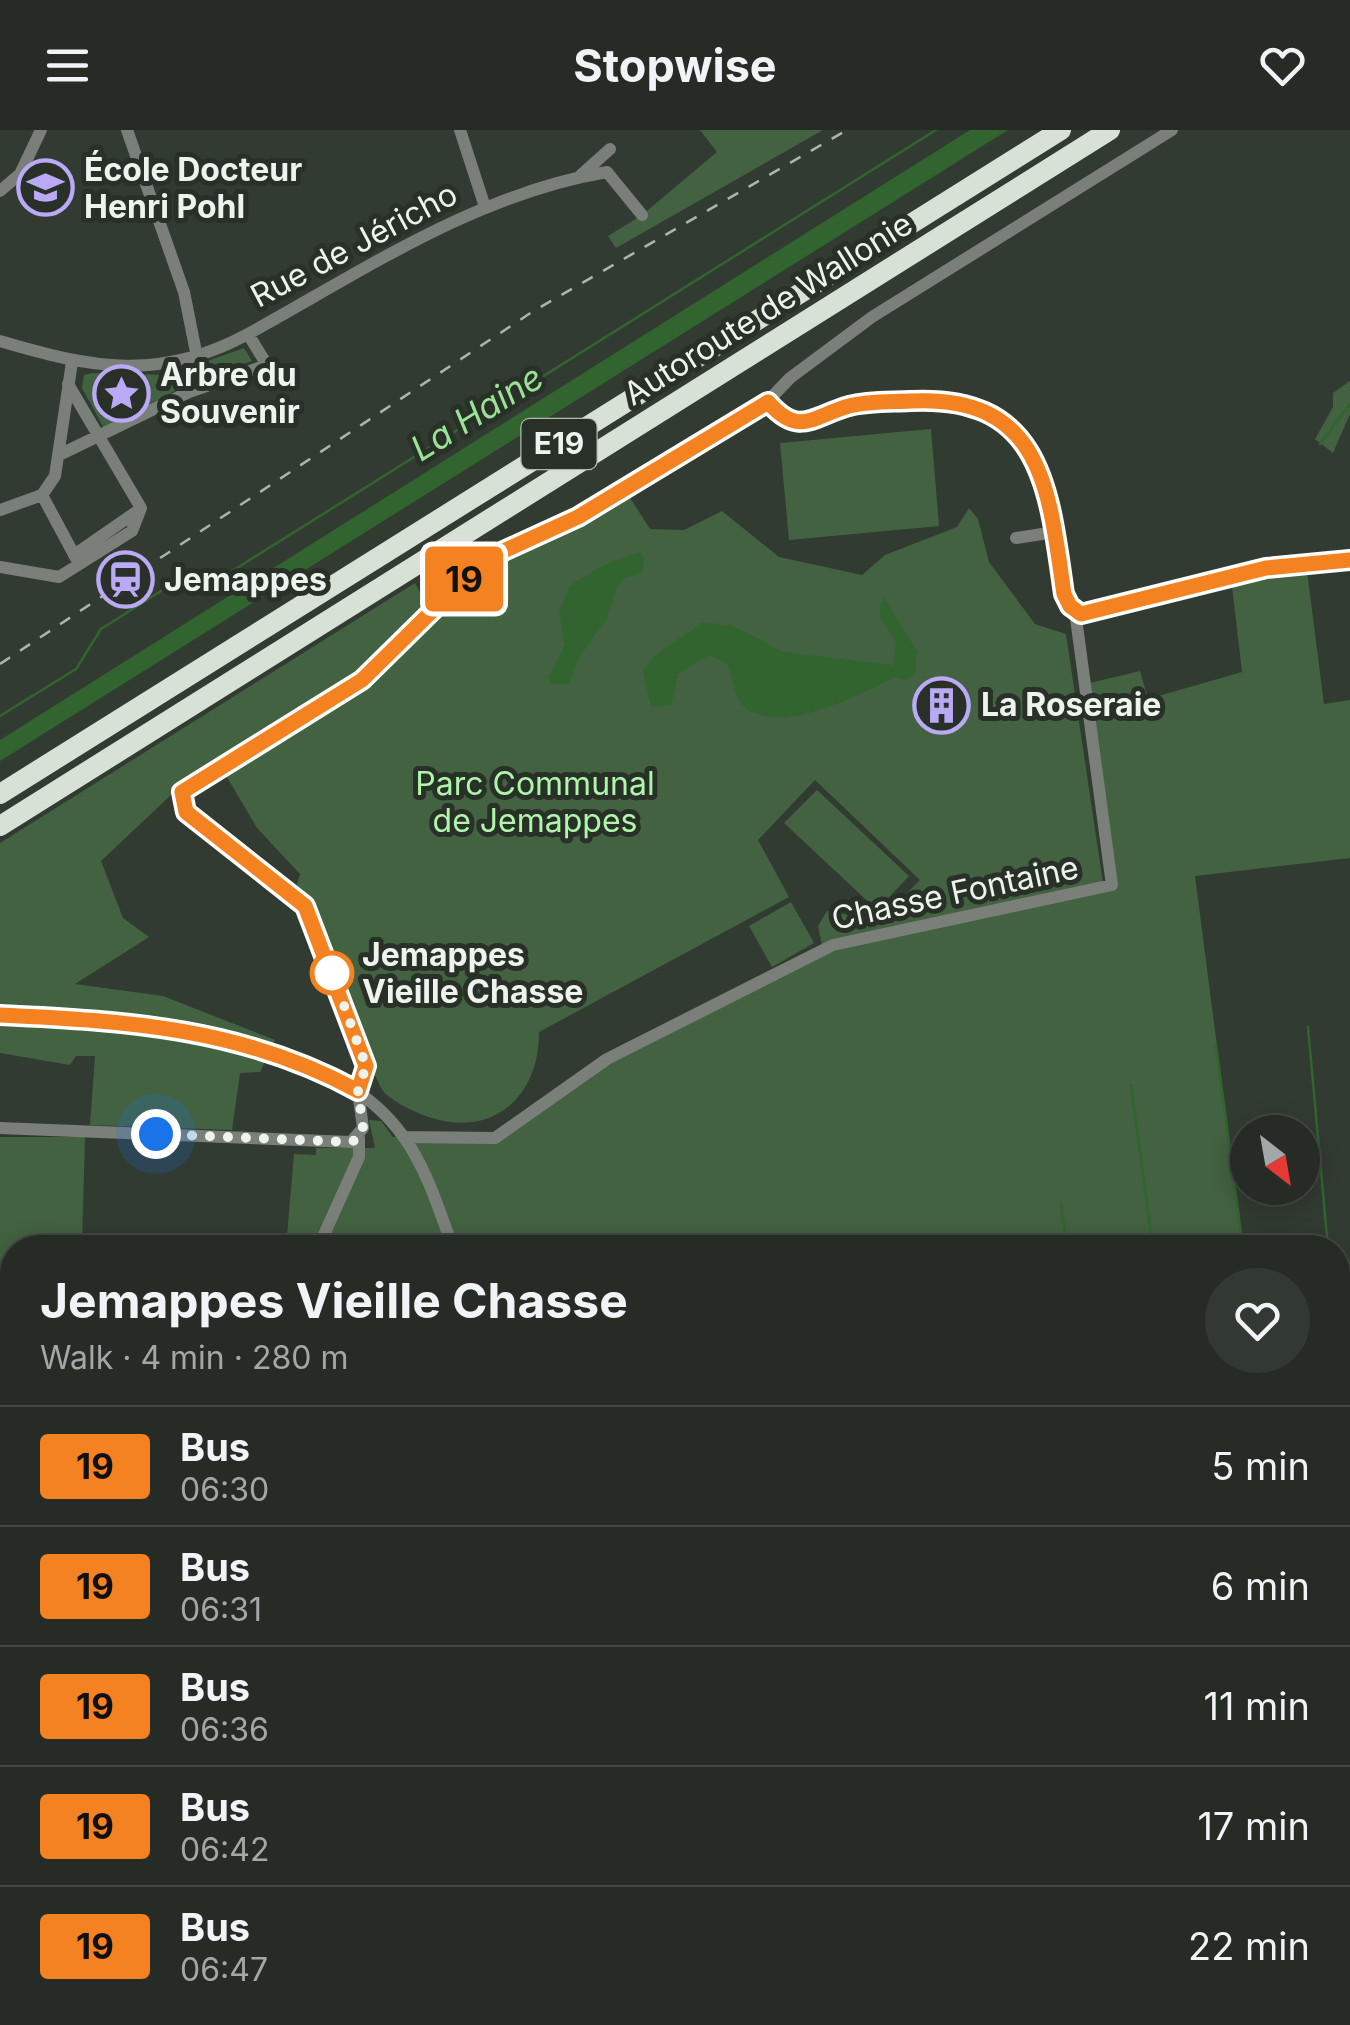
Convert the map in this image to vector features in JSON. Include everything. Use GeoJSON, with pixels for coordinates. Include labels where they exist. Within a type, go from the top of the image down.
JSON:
{"type":"FeatureCollection","features":[{"type":"Feature","properties":{"kind":"highway","name":"Autoroute de Wallonie"},"geometry":{"type":"LineString","coordinates":[[0,794],[1061,130]]}},
{"type":"Feature","properties":{"kind":"highway","name":"Autoroute de Wallonie"},"geometry":{"type":"LineString","coordinates":[[0,826],[1110,130]]}},
{"type":"Feature","properties":{"kind":"street"},"geometry":{"type":"LineString","coordinates":[[0,191],[20,174],[41,130]]}},
{"type":"Feature","properties":{"kind":"street"},"geometry":{"type":"LineString","coordinates":[[127,130],[184,292],[197,357]]}},
{"type":"Feature","properties":{"kind":"street"},"geometry":{"type":"LineString","coordinates":[[460,130],[485,207]]}},
{"type":"Feature","properties":{"kind":"street"},"geometry":{"type":"LineString","coordinates":[[324,1235],[359,1158],[363,1128],[358,1091],[366,1066],[305,906],[186,812],[181,799],[187,786],[306,719],[362,680],[484,560],[578,517],[768,402],[800,370],[872,317],[1172,130]]}},
{"type":"Feature","properties":{"kind":"street"},"geometry":{"type":"LineString","coordinates":[[579,177],[610,149]]}},
{"type":"Feature","properties":{"kind":"street"},"geometry":{"type":"LineString","coordinates":[[579,177],[608,172],[642,215]]}},
{"type":"Feature","properties":{"kind":"street","name":"Rue de Jéricho"},"geometry":{"type":"LineString","coordinates":[[0,340],[72,362],[150,367],[197,357],[248,334],[454,218],[579,177]]}},
{"type":"Feature","properties":{"kind":"street"},"geometry":{"type":"LineString","coordinates":[[59,454],[189,392],[268,365],[248,334]]}},
{"type":"Feature","properties":{"kind":"street"},"geometry":{"type":"LineString","coordinates":[[0,510],[42,496],[55,476],[72,362]]}},
{"type":"Feature","properties":{"kind":"street"},"geometry":{"type":"LineString","coordinates":[[0,566],[59,577],[77,560],[132,531],[141,508],[68,384]]}},
{"type":"Feature","properties":{"kind":"street"},"geometry":{"type":"LineString","coordinates":[[768,402],[784,420],[800,423],[865,404],[948,399],[972,405],[1005,423],[1024,444],[1047,486],[1064,594],[1075,611],[1090,615],[1266,568],[1350,560]]}},
{"type":"Feature","properties":{"kind":"street"},"geometry":{"type":"LineString","coordinates":[[42,496],[77,560]]}},
{"type":"Feature","properties":{"kind":"street"},"geometry":{"type":"LineString","coordinates":[[1016,538],[1056,532]]}},
{"type":"Feature","properties":{"kind":"street","name":"Chasse Fontaine"},"geometry":{"type":"LineString","coordinates":[[404,1138],[495,1138],[607,1059],[833,946],[1112,885],[1075,611]]}},
{"type":"Feature","properties":{"kind":"street"},"geometry":{"type":"LineString","coordinates":[[0,1014],[99,1020],[214,1034],[304,1064],[358,1091],[404,1138],[448,1235]]}},
{"type":"Feature","properties":{"kind":"street"},"geometry":{"type":"LineString","coordinates":[[0,1128],[351,1142],[359,1138]]}},
{"type":"Feature","properties":{"kind":"green space"},"geometry":{"type":"Polygon","coordinates":[[[700,130],[823,130],[616,248],[608,236],[642,215],[717,152],[700,130]]]}},
{"type":"Feature","properties":{"kind":"green space"},"geometry":{"type":"Polygon","coordinates":[[[244,348],[252,361],[196,380],[104,428],[82,388],[84,375],[168,375],[244,348]]]}},
{"type":"Feature","properties":{"kind":"green space"},"geometry":{"type":"Polygon","coordinates":[[[1350,381],[1350,414],[1333,453],[1315,439],[1333,407],[1333,393],[1350,381]]]}},
{"type":"Feature","properties":{"kind":"green space"},"geometry":{"type":"Polygon","coordinates":[[[931,429],[939,526],[789,540],[780,443],[931,429]]]}},
{"type":"Feature","properties":{"kind":"green space","name":"Parc Communal de Jemappes"},"geometry":{"type":"Polygon","coordinates":[[[625,490],[650,529],[684,530],[722,511],[779,557],[862,575],[885,555],[957,527],[969,508],[978,519],[989,562],[1035,624],[1066,634],[1103,883],[1117,881],[1090,683],[1140,671],[1148,699],[1242,672],[1231,578],[1306,563],[1324,704],[1350,700],[1350,858],[1195,876],[1230,1147],[1230,1205],[1238,1205],[1241,1235],[287,1235],[294,1154],[316,1155],[316,1148],[375,1148],[369,1120],[381,1121],[393,1137],[484,1141],[582,1076],[823,950],[818,926],[827,911],[880,920],[920,880],[815,780],[758,840],[789,897],[539,1032],[537,1057],[518,1097],[503,1111],[464,1123],[416,1112],[383,1091],[366,1066],[294,894],[300,874],[257,828],[221,767],[171,795],[101,861],[123,918],[149,937],[75,984],[163,996],[275,1040],[260,1072],[240,1073],[232,1130],[90,1125],[95,1056],[76,1056],[70,1065],[0,1053],[0,843],[415,583],[431,613],[363,683],[486,561],[625,490]]]}},
{"type":"Feature","properties":{"kind":"green space"},"geometry":{"type":"Polygon","coordinates":[[[817,790],[909,876],[877,910],[784,823],[817,790]]]}},
{"type":"Feature","properties":{"kind":"green space"},"geometry":{"type":"Polygon","coordinates":[[[791,902],[814,943],[772,967],[749,926],[791,902]]]}},
{"type":"Feature","properties":{"kind":"green space"},"geometry":{"type":"Polygon","coordinates":[[[0,1137],[85,1137],[82,1235],[0,1235],[0,1137]]]}},
{"type":"Feature","properties":{"kind":"shaded area"},"geometry":{"type":"Polygon","coordinates":[[[970,130],[1008,130],[0,761],[0,740],[970,130]]]}},
{"type":"Feature","properties":{"kind":"shaded area"},"geometry":{"type":"Polygon","coordinates":[[[639,552],[644,555],[643,571],[624,579],[617,588],[606,620],[578,659],[569,684],[551,684],[548,677],[565,645],[559,611],[570,585],[602,566],[639,552]]]}},
{"type":"Feature","properties":{"kind":"shaded area"},"geometry":{"type":"Polygon","coordinates":[[[883,596],[917,651],[915,674],[906,680],[894,677],[838,704],[793,716],[772,717],[754,713],[740,702],[727,664],[709,655],[678,674],[671,705],[651,707],[643,671],[654,656],[703,622],[733,626],[783,652],[893,665],[896,641],[879,617],[883,596]]]}},
{"type":"Feature","properties":{"kind":"waterway","name":"La Haine"},"geometry":{"type":"LineString","coordinates":[[0,716],[76,669],[101,629],[180,579],[229,573],[936,130]]}},
{"type":"Feature","properties":{"kind":"waterway"},"geometry":{"type":"LineString","coordinates":[[1320,444],[1350,404]]}},
{"type":"Feature","properties":{"kind":"waterway"},"geometry":{"type":"LineString","coordinates":[[1308,1027],[1327,1235]]}},
{"type":"Feature","properties":{"kind":"waterway"},"geometry":{"type":"LineString","coordinates":[[1216,1045],[1241,1235]]}},
{"type":"Feature","properties":{"kind":"waterway"},"geometry":{"type":"LineString","coordinates":[[1131,1085],[1151,1235]]}},
{"type":"Feature","properties":{"kind":"waterway"},"geometry":{"type":"LineString","coordinates":[[1061,1203],[1065,1235]]}},
{"type":"Feature","properties":{"kind":"railway"},"geometry":{"type":"LineString","coordinates":[[0,664],[532,312],[847,130]]}},
{"type":"Feature","properties":{"kind":"bus line","name":"19"},"geometry":{"type":"LineString","coordinates":[[0,1015],[99,1020],[214,1034],[304,1064],[358,1091],[366,1066],[311,916],[294,894],[186,812],[182,792],[306,719],[362,680],[484,560],[502,548],[578,517],[768,402],[784,420],[800,423],[855,405],[948,399],[972,405],[1005,423],[1024,444],[1047,486],[1064,594],[1070,606],[1081,614],[1090,615],[1266,568],[1350,560]]}},
{"type":"Feature","properties":{"kind":"place","name":"École Docteur Henri Pohl"},"geometry":{"type":"Point","coordinates":[45,188]}},
{"type":"Feature","properties":{"kind":"place","name":"Arbre du Souvenir"},"geometry":{"type":"Point","coordinates":[121,393]}},
{"type":"Feature","properties":{"kind":"place","name":"Jemappes"},"geometry":{"type":"Point","coordinates":[125,580]}},
{"type":"Feature","properties":{"kind":"place","name":"La Roseraie"},"geometry":{"type":"Point","coordinates":[942,705]}},
{"type":"Feature","properties":{"kind":"place","name":"Jemappes Vieille Chasse"},"geometry":{"type":"Point","coordinates":[332,973]}},
{"type":"Feature","properties":{"kind":"route"},"geometry":{"type":"LineString","coordinates":[[156,1134],[351,1142],[359,1138],[363,1128],[358,1091],[366,1066],[332,973]]}}]}
